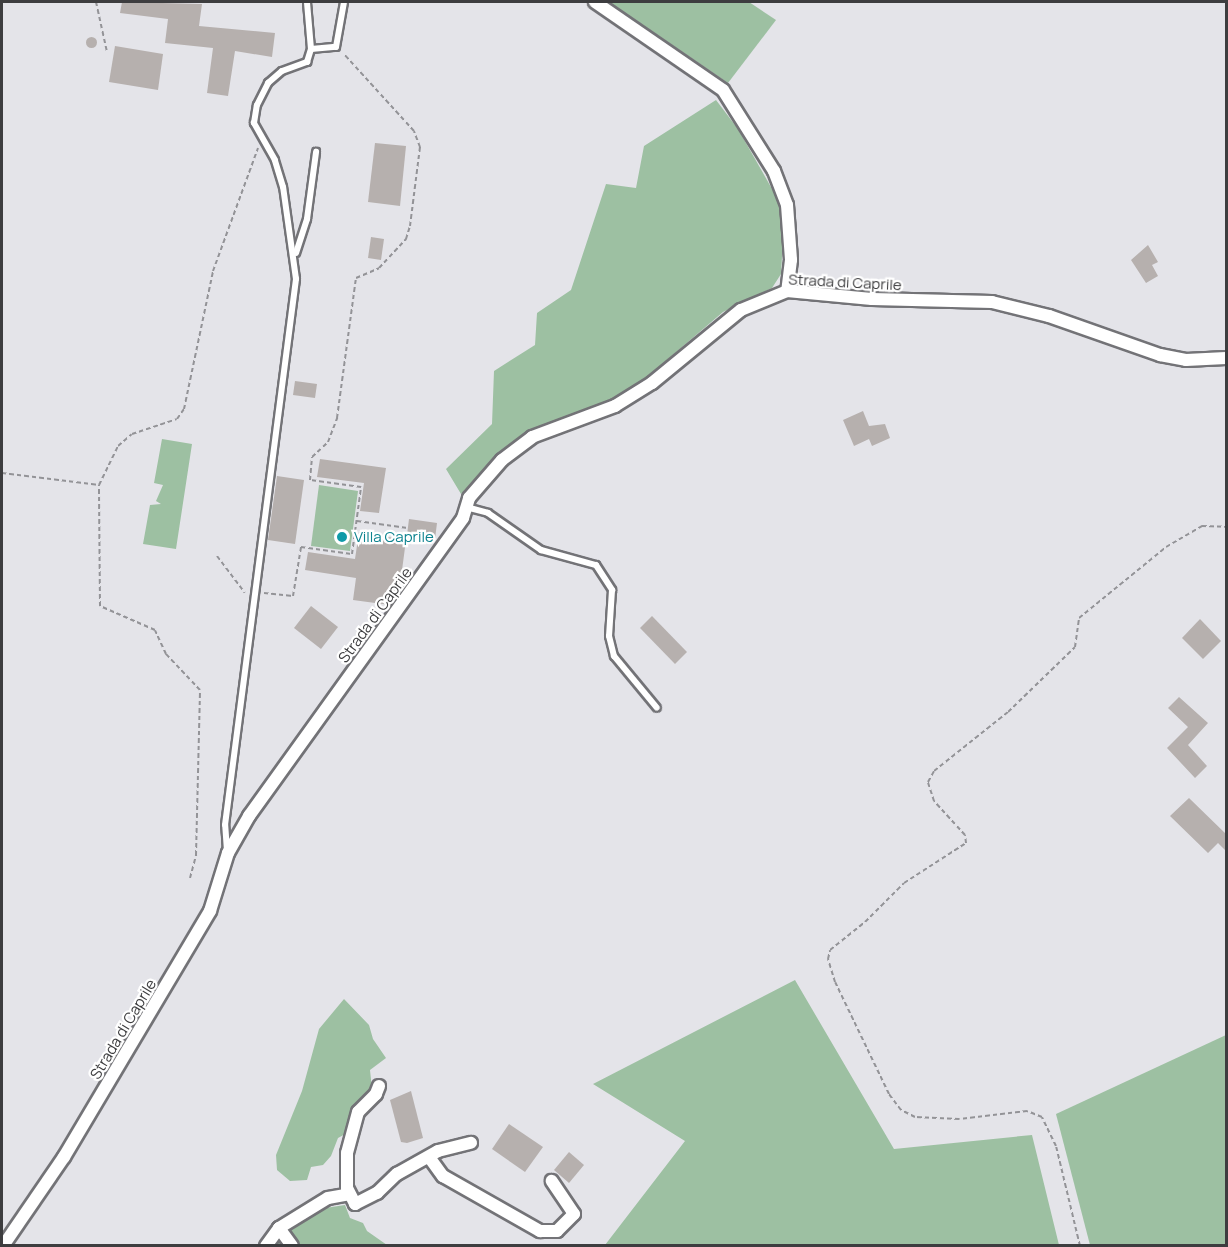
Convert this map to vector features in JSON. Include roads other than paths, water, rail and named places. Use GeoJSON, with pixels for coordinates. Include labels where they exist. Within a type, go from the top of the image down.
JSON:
{"type":"FeatureCollection","features":[{"type":"Feature","properties":{"kind":"street"},"geometry":{"type":"LineString","coordinates":[[595,2],[723,90],[774,171],[787,205],[791,260],[788,291]]}},
{"type":"Feature","properties":{"kind":"street","name":"Strada di Caprile"},"geometry":{"type":"LineString","coordinates":[[3,1245],[64,1157],[210,911],[228,853],[249,816],[463,518],[469,498],[502,460],[532,437],[615,406],[652,383],[741,310],[788,291],[872,299],[992,302],[1049,316],[1160,355],[1186,360],[1227,358]]}},
{"type":"Feature","properties":{"kind":"street"},"geometry":{"type":"LineString","coordinates":[[378,1086],[376,1094],[358,1112],[350,1138],[346,1174],[350,1194],[355,1204],[364,1200],[397,1174],[429,1156],[471,1143]]}},
{"type":"Feature","properties":{"kind":"street"},"geometry":{"type":"LineString","coordinates":[[429,1156],[442,1176],[540,1232],[557,1231],[574,1214],[552,1181]]}},
{"type":"Feature","properties":{"kind":"street"},"geometry":{"type":"LineString","coordinates":[[266,1245],[279,1228],[328,1198],[350,1194]]}},
{"type":"Feature","properties":{"kind":"street"},"geometry":{"type":"LineString","coordinates":[[279,1228],[292,1245]]}},
{"type":"Feature","properties":{"kind":"lane"},"geometry":{"type":"LineString","coordinates":[[228,853],[225,825],[296,279],[295,253],[281,178],[254,123],[257,105],[268,83],[282,71],[307,62],[311,49],[307,2]]}},
{"type":"Feature","properties":{"kind":"lane"},"geometry":{"type":"LineString","coordinates":[[311,49],[336,47],[344,2]]}},
{"type":"Feature","properties":{"kind":"lane"},"geometry":{"type":"LineString","coordinates":[[295,253],[307,219],[316,152]]}},
{"type":"Feature","properties":{"kind":"lane"},"geometry":{"type":"LineString","coordinates":[[466,507],[488,513],[541,550],[596,565],[612,590],[609,636],[614,656],[657,708]]}},
{"type":"Feature","properties":{"kind":"place","name":"Villa Caprile"},"geometry":{"type":"Point","coordinates":[342,537]}}]}
